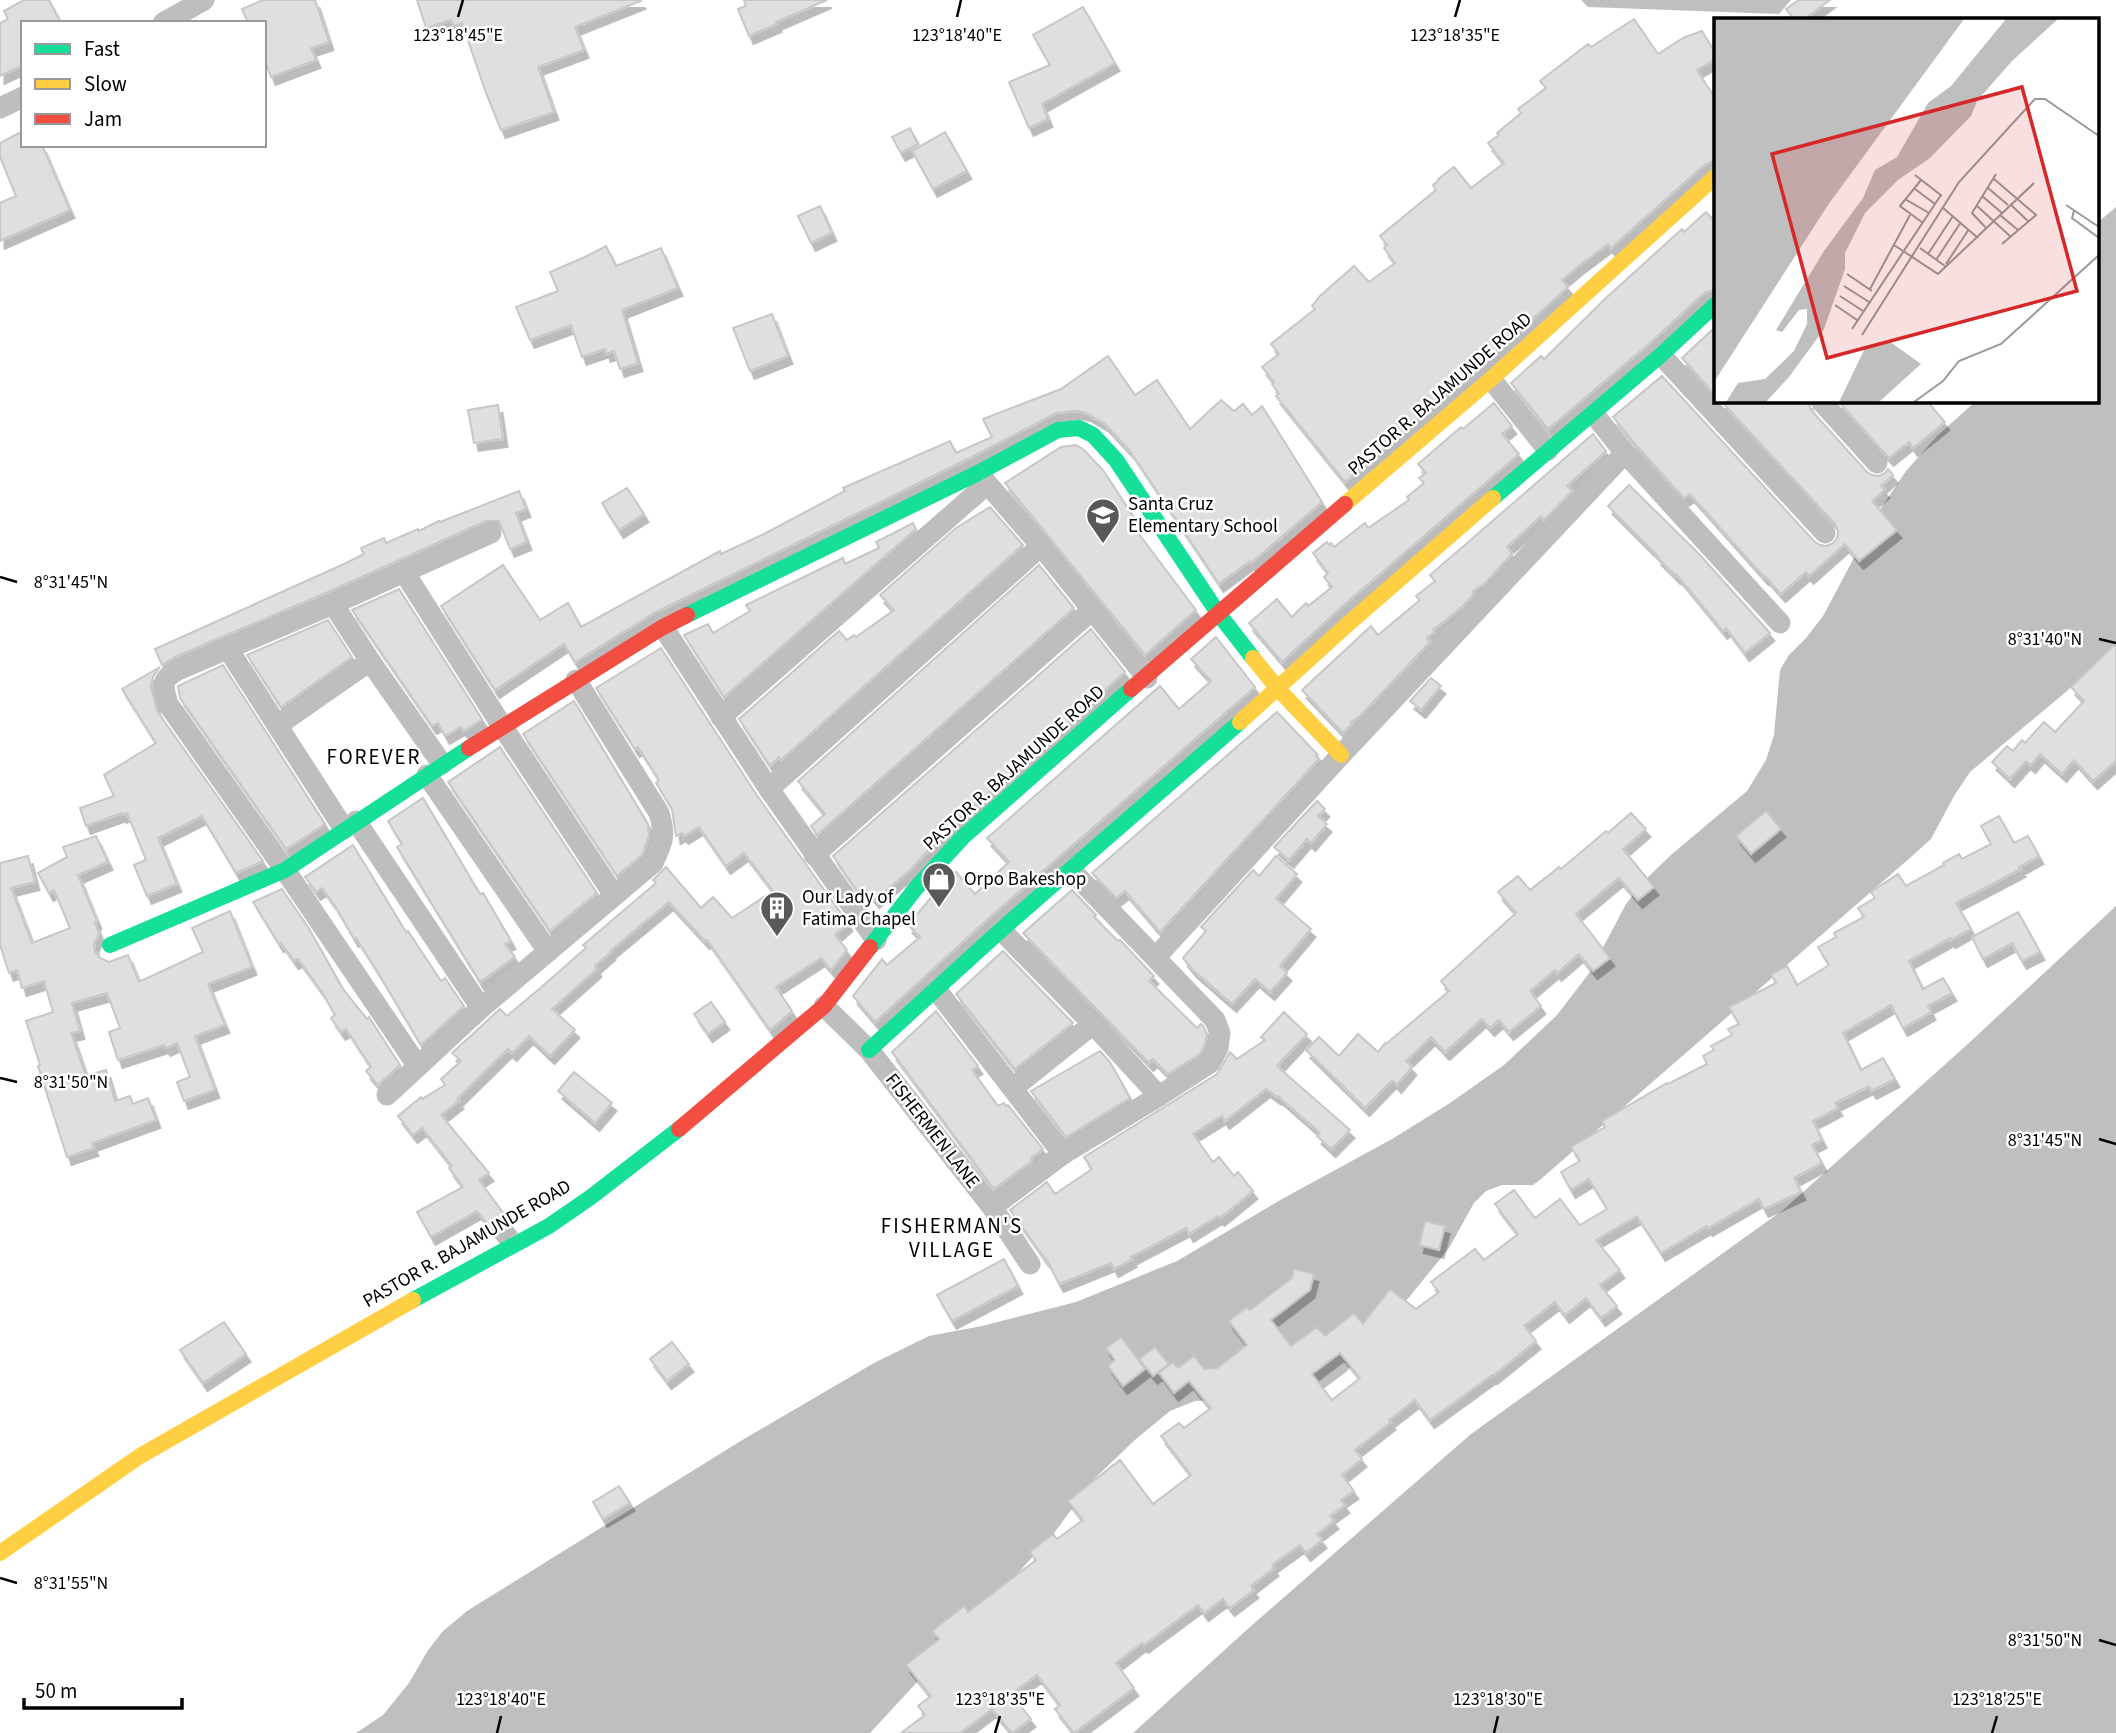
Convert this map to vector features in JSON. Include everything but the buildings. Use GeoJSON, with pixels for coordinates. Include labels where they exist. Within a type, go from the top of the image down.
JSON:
{"type":"FeatureCollection","features":[{"type":"Feature","properties":{"kind":"street"},"geometry":{"type":"LineString","coordinates":[[167,21],[204,0]]}},
{"type":"Feature","properties":{"kind":"street"},"geometry":{"type":"LineString","coordinates":[[0,108],[21,97]]}},
{"type":"Feature","properties":{"kind":"street","name":"PASTOR R. BAJAMUNDE ROAD"},"geometry":{"type":"LineString","coordinates":[[0,1553],[140,1456],[456,1275],[549,1226],[591,1197],[700,1112],[824,1006],[916,888],[963,837],[1218,613],[1491,379],[1714,178]]}},
{"type":"Feature","properties":{"kind":"street"},"geometry":{"type":"LineString","coordinates":[[869,1050],[1070,869],[1278,690],[1348,624],[1661,355],[1714,306]]}},
{"type":"Feature","properties":{"kind":"street"},"geometry":{"type":"LineString","coordinates":[[1661,355],[1825,533]]}},
{"type":"Feature","properties":{"kind":"street"},"geometry":{"type":"LineString","coordinates":[[1491,379],[1548,450]]}},
{"type":"Feature","properties":{"kind":"street"},"geometry":{"type":"LineString","coordinates":[[1822,402],[1877,463]]}},
{"type":"Feature","properties":{"kind":"street"},"geometry":{"type":"LineString","coordinates":[[1592,413],[1780,623]]}},
{"type":"Feature","properties":{"kind":"street"},"geometry":{"type":"LineString","coordinates":[[110,946],[285,870],[502,726],[663,627],[982,479],[1058,430],[1079,428],[1093,435],[1115,460],[1218,613],[1278,690],[1341,755]]}},
{"type":"Feature","properties":{"kind":"street"},"geometry":{"type":"LineString","coordinates":[[1156,957],[1341,755],[1625,453]]}},
{"type":"Feature","properties":{"kind":"street"},"geometry":{"type":"LineString","coordinates":[[982,479],[1041,546],[1147,678]]}},
{"type":"Feature","properties":{"kind":"street"},"geometry":{"type":"LineString","coordinates":[[721,717],[982,479]]}},
{"type":"Feature","properties":{"kind":"street"},"geometry":{"type":"LineString","coordinates":[[418,1065],[168,704],[163,688],[170,674],[491,533]]}},
{"type":"Feature","properties":{"kind":"street"},"geometry":{"type":"LineString","coordinates":[[769,789],[1041,546]]}},
{"type":"Feature","properties":{"kind":"street"},"geometry":{"type":"LineString","coordinates":[[404,572],[614,895]]}},
{"type":"Feature","properties":{"kind":"street"},"geometry":{"type":"LineString","coordinates":[[332,604],[370,661],[434,770],[547,950]]}},
{"type":"Feature","properties":{"kind":"street"},"geometry":{"type":"LineString","coordinates":[[814,855],[1092,610]]}},
{"type":"Feature","properties":{"kind":"street"},"geometry":{"type":"LineString","coordinates":[[663,627],[769,789],[876,940]]}},
{"type":"Feature","properties":{"kind":"street"},"geometry":{"type":"LineString","coordinates":[[228,649],[278,725],[481,1008]]}},
{"type":"Feature","properties":{"kind":"street"},"geometry":{"type":"LineString","coordinates":[[278,725],[370,661]]}},
{"type":"Feature","properties":{"kind":"street"},"geometry":{"type":"LineString","coordinates":[[387,1095],[547,950],[653,863],[663,844],[664,829],[659,813],[576,680]]}},
{"type":"Feature","properties":{"kind":"street"},"geometry":{"type":"LineString","coordinates":[[992,1207],[1063,1154],[1210,1063],[1218,1048],[1220,1033],[1215,1020],[1070,869]]}},
{"type":"Feature","properties":{"kind":"street"},"geometry":{"type":"LineString","coordinates":[[1001,930],[1159,1096]]}},
{"type":"Feature","properties":{"kind":"street"},"geometry":{"type":"LineString","coordinates":[[935,988],[1063,1154]]}},
{"type":"Feature","properties":{"kind":"street","name":"FISHERMEN LANE"},"geometry":{"type":"LineString","coordinates":[[824,1006],[869,1050],[992,1207],[1030,1264]]}},
{"type":"Feature","properties":{"kind":"street"},"geometry":{"type":"LineString","coordinates":[[1013,1088],[1093,1024]]}},
{"type":"Feature","properties":{"kind":"shaded area"},"geometry":{"type":"Polygon","coordinates":[[[1581,0],[1791,0],[1779,14],[1588,7],[1581,0]]]}},
{"type":"Feature","properties":{"kind":"shaded area"},"geometry":{"type":"Polygon","coordinates":[[[2116,207],[2116,650],[1970,772],[1931,839],[1541,1179],[1533,1185],[1502,1185],[1486,1191],[1474,1203],[1449,1248],[1346,1372],[1314,1396],[1195,1401],[1170,1411],[1092,1481],[1052,1536],[870,1733],[356,1733],[383,1715],[409,1683],[442,1632],[467,1611],[739,1442],[874,1363],[929,1336],[982,1326],[1076,1302],[1177,1261],[1282,1199],[1392,1139],[1504,1065],[1557,1015],[1590,972],[1626,904],[1645,880],[1747,791],[1766,760],[1774,735],[1780,670],[1789,655],[1823,616],[1879,511],[1906,471],[1937,436],[1975,402],[2098,402],[2098,222],[2116,207]]]}},
{"type":"Feature","properties":{"kind":"shaded area"},"geometry":{"type":"Polygon","coordinates":[[[2116,906],[2116,1733],[1133,1733],[1471,1434],[1783,1210],[2116,906]]]}},
{"type":"Feature","properties":{"kind":"traffic: fast"},"geometry":{"type":"LineString","coordinates":[[1493,498],[1661,355],[1714,306]]}},
{"type":"Feature","properties":{"kind":"traffic: fast"},"geometry":{"type":"LineString","coordinates":[[687,615],[978,473],[1058,430],[1079,428],[1093,435],[1116,460],[1218,613],[1253,658]]}},
{"type":"Feature","properties":{"kind":"traffic: fast"},"geometry":{"type":"LineString","coordinates":[[870,947],[916,888],[963,837],[1131,689]]}},
{"type":"Feature","properties":{"kind":"traffic: fast"},"geometry":{"type":"LineString","coordinates":[[869,1050],[1001,930],[1240,722]]}},
{"type":"Feature","properties":{"kind":"traffic: fast"},"geometry":{"type":"LineString","coordinates":[[110,945],[285,870],[469,748]]}},
{"type":"Feature","properties":{"kind":"traffic: fast"},"geometry":{"type":"LineString","coordinates":[[413,1300],[549,1226],[679,1129]]}},
{"type":"Feature","properties":{"kind":"traffic: slow"},"geometry":{"type":"LineString","coordinates":[[1345,504],[1491,379],[1714,178]]}},
{"type":"Feature","properties":{"kind":"traffic: slow"},"geometry":{"type":"LineString","coordinates":[[1240,722],[1493,498]]}},
{"type":"Feature","properties":{"kind":"traffic: slow"},"geometry":{"type":"LineString","coordinates":[[1253,658],[1278,689],[1341,755]]}},
{"type":"Feature","properties":{"kind":"traffic: slow"},"geometry":{"type":"LineString","coordinates":[[0,1553],[140,1456],[413,1300]]}},
{"type":"Feature","properties":{"kind":"traffic: jam"},"geometry":{"type":"LineString","coordinates":[[1131,689],[1345,504]]}},
{"type":"Feature","properties":{"kind":"traffic: jam"},"geometry":{"type":"LineString","coordinates":[[469,748],[663,627],[687,615]]}},
{"type":"Feature","properties":{"kind":"traffic: jam"},"geometry":{"type":"LineString","coordinates":[[679,1129],[824,1006],[870,947]]}},
{"type":"Feature","properties":{"kind":"place","name":"Santa Cruz Elementary School"},"geometry":{"type":"Point","coordinates":[1103,545]}},
{"type":"Feature","properties":{"kind":"place","name":"Orpo Bakeshop"},"geometry":{"type":"Point","coordinates":[939,909]}},
{"type":"Feature","properties":{"kind":"place","name":"Our Lady of Fatima Chapel"},"geometry":{"type":"Point","coordinates":[777,938]}},
{"type":"Feature","properties":{"kind":"district","name":"FOREVER"},"geometry":{"type":"Point","coordinates":[374,757]}},
{"type":"Feature","properties":{"kind":"district","name":"FISHERMAN'S VILLAGE"},"geometry":{"type":"Point","coordinates":[952,1238]}}]}
